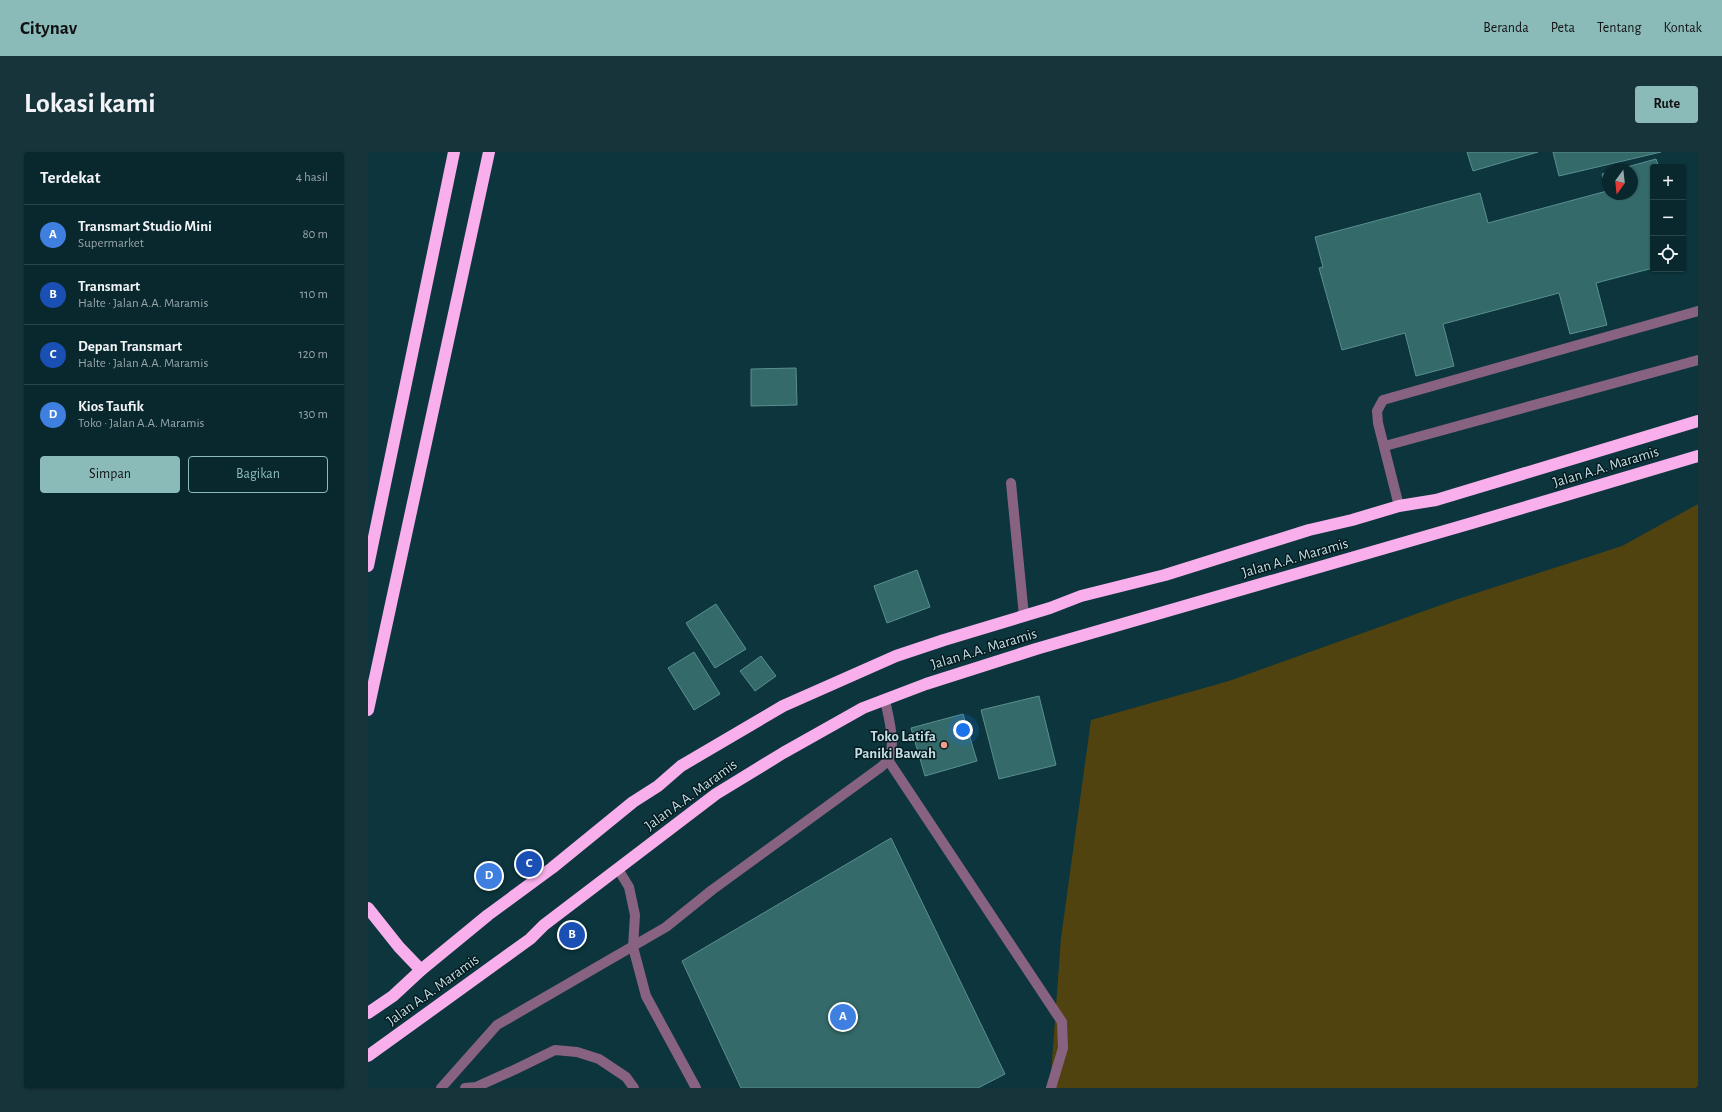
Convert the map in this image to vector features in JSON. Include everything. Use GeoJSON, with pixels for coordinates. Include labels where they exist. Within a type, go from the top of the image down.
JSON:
{"type":"FeatureCollection","features":[{"type":"Feature","properties":{"kind":"highway"},"geometry":{"type":"LineString","coordinates":[[368,566],[454,152]]}},
{"type":"Feature","properties":{"kind":"highway"},"geometry":{"type":"LineString","coordinates":[[368,707],[489,152]]}},
{"type":"Feature","properties":{"kind":"highway"},"geometry":{"type":"LineString","coordinates":[[368,1013],[393,996],[420,970],[488,915],[552,868],[633,802],[658,786],[681,766],[755,721],[783,706],[896,656],[1024,616],[1081,596],[1165,574],[1308,530],[1352,520],[1399,506],[1436,500],[1698,421]]}},
{"type":"Feature","properties":{"kind":"highway","name":"Jalan A.A. Maramis"},"geometry":{"type":"LineString","coordinates":[[368,1056],[530,939],[544,925],[716,794],[753,770],[863,708],[926,684],[1036,649],[1472,524],[1698,456]]}},
{"type":"Feature","properties":{"kind":"highway"},"geometry":{"type":"LineString","coordinates":[[368,908],[399,947],[420,970]]}},
{"type":"Feature","properties":{"kind":"lane"},"geometry":{"type":"LineString","coordinates":[[1399,506],[1378,423],[1377,411],[1383,400],[1698,311]]}},
{"type":"Feature","properties":{"kind":"lane"},"geometry":{"type":"LineString","coordinates":[[1385,446],[1698,360]]}},
{"type":"Feature","properties":{"kind":"lane"},"geometry":{"type":"LineString","coordinates":[[1011,483],[1024,616]]}},
{"type":"Feature","properties":{"kind":"lane"},"geometry":{"type":"LineString","coordinates":[[441,1088],[497,1025],[666,927],[712,890],[800,824],[868,778],[888,760],[891,750],[890,725],[885,700]]}},
{"type":"Feature","properties":{"kind":"lane"},"geometry":{"type":"LineString","coordinates":[[888,760],[1062,1022],[1063,1048],[1050,1088]]}},
{"type":"Feature","properties":{"kind":"lane"},"geometry":{"type":"LineString","coordinates":[[618,869],[630,887],[635,915],[633,947],[646,996],[696,1088]]}},
{"type":"Feature","properties":{"kind":"lane"},"geometry":{"type":"LineString","coordinates":[[465,1088],[476,1087],[555,1050],[577,1052],[598,1059],[626,1077],[634,1088]]}},
{"type":"Feature","properties":{"kind":"shaded area"},"geometry":{"type":"Polygon","coordinates":[[[1698,504],[1698,1088],[1050,1088],[1061,938],[1091,720],[1229,681],[1455,600],[1622,546],[1698,504]]]}},
{"type":"Feature","properties":{"kind":"building"},"geometry":{"type":"Polygon","coordinates":[[[1467,152],[1538,152],[1473,171],[1467,152]]]}},
{"type":"Feature","properties":{"kind":"building"},"geometry":{"type":"Polygon","coordinates":[[[1553,152],[1661,152],[1610,164],[1602,164],[1602,166],[1559,176],[1553,152]]]}},
{"type":"Feature","properties":{"kind":"building"},"geometry":{"type":"Polygon","coordinates":[[[1656,159],[1658,164],[1650,164],[1650,269],[1596,283],[1607,325],[1570,334],[1559,293],[1443,324],[1454,366],[1416,376],[1405,333],[1342,350],[1319,268],[1323,267],[1315,237],[1480,193],[1488,223],[1602,192],[1602,200],[1638,200],[1638,164],[1656,159]]]}},
{"type":"Feature","properties":{"kind":"building"},"geometry":{"type":"Polygon","coordinates":[[[796,368],[797,405],[751,406],[751,369],[796,368]]]}},
{"type":"Feature","properties":{"kind":"building"},"geometry":{"type":"Polygon","coordinates":[[[917,570],[930,607],[887,623],[874,586],[917,570]]]}},
{"type":"Feature","properties":{"kind":"building"},"geometry":{"type":"Polygon","coordinates":[[[716,604],[746,649],[715,668],[686,623],[716,604]]]}},
{"type":"Feature","properties":{"kind":"building"},"geometry":{"type":"Polygon","coordinates":[[[694,652],[720,694],[694,710],[668,668],[694,652]]]}},
{"type":"Feature","properties":{"kind":"building"},"geometry":{"type":"Polygon","coordinates":[[[761,656],[776,676],[755,691],[740,671],[761,656]]]}},
{"type":"Feature","properties":{"kind":"building"},"geometry":{"type":"Polygon","coordinates":[[[1039,696],[1056,765],[999,779],[981,710],[1039,696]]]}},
{"type":"Feature","properties":{"kind":"building","name":"Toko Latifa Paniki Bawah"},"geometry":{"type":"Polygon","coordinates":[[[963,714],[977,761],[925,776],[911,728],[963,714]]]}},
{"type":"Feature","properties":{"kind":"building"},"geometry":{"type":"Polygon","coordinates":[[[891,838],[1005,1074],[978,1088],[741,1088],[682,961],[891,838]]]}},
{"type":"Feature","properties":{"kind":"building"},"geometry":{"type":"Polygon","coordinates":[[[492,861],[502,881],[485,889],[475,872],[492,861]]]}},
{"type":"Feature","properties":{"kind":"place","name":"Toko Latifa Paniki Bawah"},"geometry":{"type":"Point","coordinates":[944,745]}},
{"type":"Feature","properties":{"kind":"place","name":"Depan Transmart"},"geometry":{"type":"Point","coordinates":[529,864]}},
{"type":"Feature","properties":{"kind":"place","name":"Kios Taufik"},"geometry":{"type":"Point","coordinates":[489,876]}},
{"type":"Feature","properties":{"kind":"place","name":"Transmart"},"geometry":{"type":"Point","coordinates":[572,935]}},
{"type":"Feature","properties":{"kind":"place","name":"Transmart Studio Mini"},"geometry":{"type":"Point","coordinates":[843,1017]}}]}
